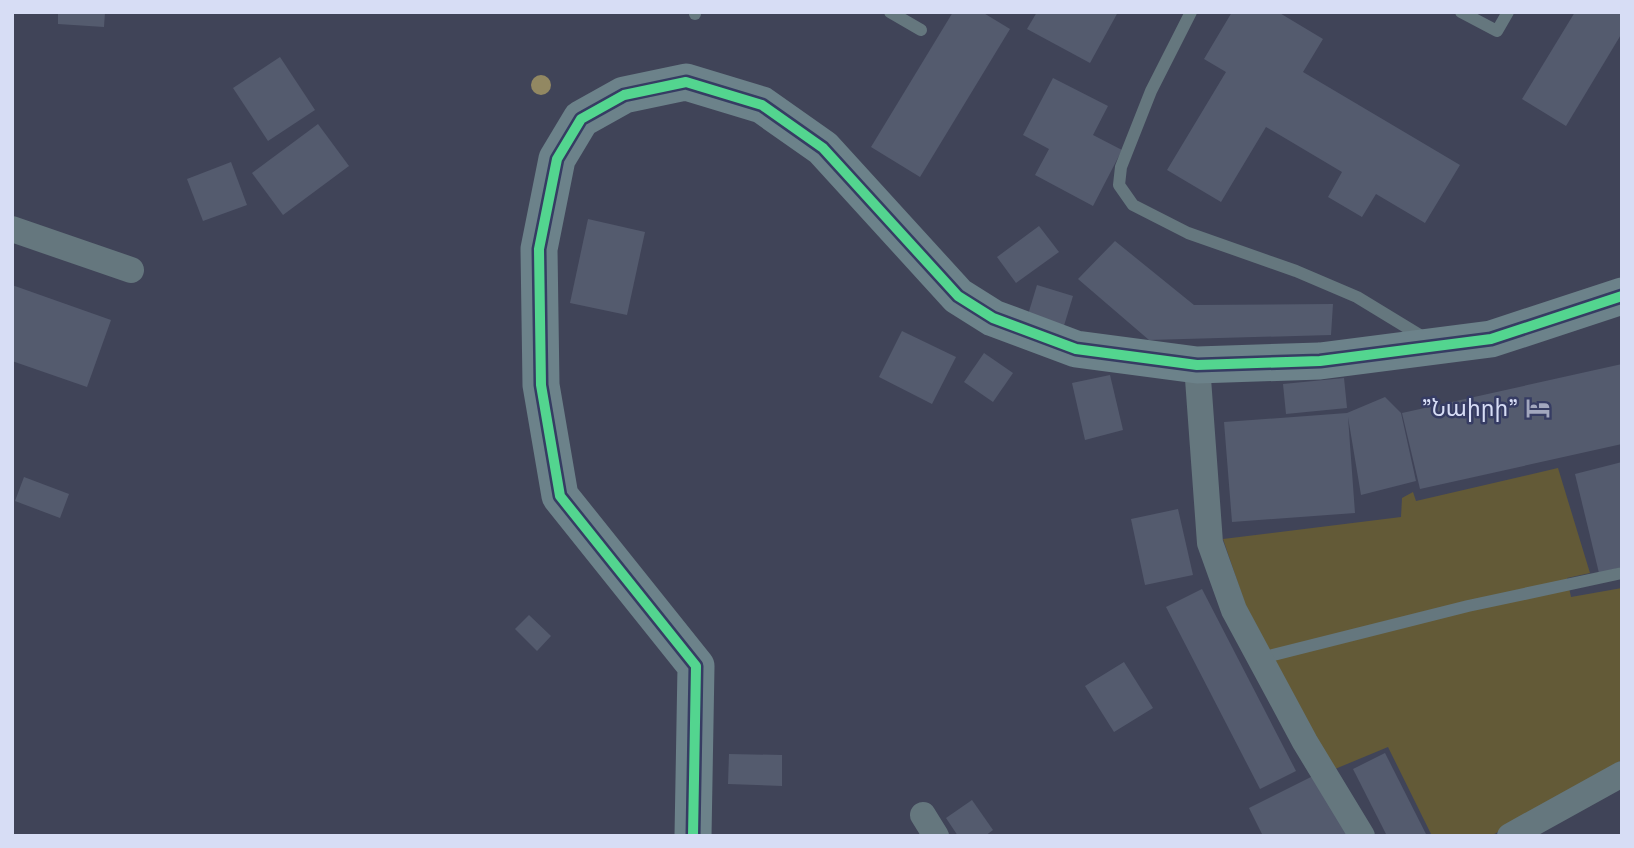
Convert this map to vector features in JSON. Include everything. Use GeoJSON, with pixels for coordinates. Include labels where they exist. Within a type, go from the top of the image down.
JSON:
{"type":"FeatureCollection","features":[{"type":"Feature","properties":{"kind":"street"},"geometry":{"type":"LineString","coordinates":[[693,836],[696,666],[560,496],[541,385],[539,249],[557,159],[581,119],[624,95],[686,82],[762,105],[824,148],[958,296],[993,318],[1076,349],[1197,365],[1320,360],[1491,340],[1622,296]]}},
{"type":"Feature","properties":{"kind":"street"},"geometry":{"type":"LineString","coordinates":[[12,229],[131,270]]}},
{"type":"Feature","properties":{"kind":"street"},"geometry":{"type":"LineString","coordinates":[[1197,365],[1210,543],[1234,610],[1305,742],[1362,836]]}},
{"type":"Feature","properties":{"kind":"street"},"geometry":{"type":"LineString","coordinates":[[1510,836],[1622,774]]}},
{"type":"Feature","properties":{"kind":"lane"},"geometry":{"type":"LineString","coordinates":[[890,12],[921,30]]}},
{"type":"Feature","properties":{"kind":"lane"},"geometry":{"type":"LineString","coordinates":[[1191,12],[1151,92],[1121,167],[1119,185],[1133,205],[1188,233],[1296,271],[1357,297],[1438,346]]}},
{"type":"Feature","properties":{"kind":"lane"},"geometry":{"type":"LineString","coordinates":[[1461,12],[1497,30],[1508,12]]}},
{"type":"Feature","properties":{"kind":"lane"},"geometry":{"type":"LineString","coordinates":[[1261,658],[1468,606],[1622,573]]}},
{"type":"Feature","properties":{"kind":"shaded area"},"geometry":{"type":"Polygon","coordinates":[[[1558,468],[1590,573],[1567,578],[1571,597],[1622,588],[1622,760],[1491,836],[1432,836],[1388,747],[1335,769],[1314,735],[1245,604],[1223,539],[1401,517],[1402,498],[1413,492],[1416,501],[1558,468]]]}},
{"type":"Feature","properties":{"kind":"building"},"geometry":{"type":"Polygon","coordinates":[[[58,12],[105,12],[104,27],[58,24],[58,12]]]}},
{"type":"Feature","properties":{"kind":"building"},"geometry":{"type":"Polygon","coordinates":[[[953,12],[982,12],[1010,29],[920,177],[871,147],[953,12]]]}},
{"type":"Feature","properties":{"kind":"building"},"geometry":{"type":"Polygon","coordinates":[[[1037,12],[1118,12],[1090,63],[1027,29],[1037,12]]]}},
{"type":"Feature","properties":{"kind":"building"},"geometry":{"type":"Polygon","coordinates":[[[1232,12],[1278,12],[1323,39],[1303,72],[1460,165],[1425,223],[1376,194],[1362,217],[1328,197],[1342,172],[1266,127],[1221,202],[1167,170],[1226,72],[1204,59],[1232,12]]]}},
{"type":"Feature","properties":{"kind":"building"},"geometry":{"type":"Polygon","coordinates":[[[1575,12],[1622,12],[1622,33],[1566,126],[1522,99],[1575,12]]]}},
{"type":"Feature","properties":{"kind":"building"},"geometry":{"type":"Polygon","coordinates":[[[280,57],[315,110],[268,141],[233,88],[280,57]]]}},
{"type":"Feature","properties":{"kind":"building"},"geometry":{"type":"Polygon","coordinates":[[[1053,78],[1108,106],[1093,135],[1122,150],[1093,206],[1035,175],[1049,149],[1023,135],[1053,78]]]}},
{"type":"Feature","properties":{"kind":"building"},"geometry":{"type":"Polygon","coordinates":[[[318,124],[349,166],[283,215],[252,173],[318,124]]]}},
{"type":"Feature","properties":{"kind":"building"},"geometry":{"type":"Polygon","coordinates":[[[231,162],[247,205],[203,221],[187,179],[231,162]]]}},
{"type":"Feature","properties":{"kind":"building"},"geometry":{"type":"Polygon","coordinates":[[[588,219],[645,232],[627,315],[570,303],[588,219]]]}},
{"type":"Feature","properties":{"kind":"building"},"geometry":{"type":"Polygon","coordinates":[[[1039,226],[1059,252],[1016,283],[997,257],[1039,226]]]}},
{"type":"Feature","properties":{"kind":"building"},"geometry":{"type":"Polygon","coordinates":[[[1115,241],[1194,305],[1333,304],[1331,335],[1149,340],[1078,279],[1115,241]]]}},
{"type":"Feature","properties":{"kind":"building"},"geometry":{"type":"Polygon","coordinates":[[[12,285],[111,320],[87,387],[12,361],[12,285]]]}},
{"type":"Feature","properties":{"kind":"building"},"geometry":{"type":"Polygon","coordinates":[[[1037,285],[1073,296],[1063,329],[1027,318],[1037,285]]]}},
{"type":"Feature","properties":{"kind":"building"},"geometry":{"type":"Polygon","coordinates":[[[902,331],[956,357],[932,404],[879,377],[902,331]]]}},
{"type":"Feature","properties":{"kind":"building"},"geometry":{"type":"Polygon","coordinates":[[[984,353],[1013,373],[993,402],[964,382],[984,353]]]}},
{"type":"Feature","properties":{"kind":"building"},"geometry":{"type":"Polygon","coordinates":[[[1622,364],[1622,444],[1420,489],[1402,413],[1622,364]]]}},
{"type":"Feature","properties":{"kind":"building"},"geometry":{"type":"Polygon","coordinates":[[[1110,375],[1123,430],[1085,440],[1072,383],[1110,375]]]}},
{"type":"Feature","properties":{"kind":"building"},"geometry":{"type":"Polygon","coordinates":[[[1344,378],[1347,408],[1286,414],[1283,384],[1344,378]]]}},
{"type":"Feature","properties":{"kind":"building"},"geometry":{"type":"Polygon","coordinates":[[[1385,397],[1401,413],[1416,481],[1361,495],[1348,417],[1355,513],[1232,522],[1224,422],[1347,413],[1385,397]]]}},
{"type":"Feature","properties":{"kind":"building"},"geometry":{"type":"Polygon","coordinates":[[[1622,462],[1622,567],[1599,573],[1575,474],[1622,462]]]}},
{"type":"Feature","properties":{"kind":"building"},"geometry":{"type":"Polygon","coordinates":[[[24,477],[69,494],[60,518],[15,501],[24,477]]]}},
{"type":"Feature","properties":{"kind":"building"},"geometry":{"type":"Polygon","coordinates":[[[1178,509],[1193,575],[1145,585],[1131,519],[1178,509]]]}},
{"type":"Feature","properties":{"kind":"building"},"geometry":{"type":"Polygon","coordinates":[[[1202,589],[1296,771],[1260,789],[1166,607],[1202,589]]]}},
{"type":"Feature","properties":{"kind":"building"},"geometry":{"type":"Polygon","coordinates":[[[529,615],[551,636],[537,651],[515,629],[529,615]]]}},
{"type":"Feature","properties":{"kind":"building"},"geometry":{"type":"Polygon","coordinates":[[[1124,662],[1153,708],[1114,732],[1085,686],[1124,662]]]}},
{"type":"Feature","properties":{"kind":"building"},"geometry":{"type":"Polygon","coordinates":[[[1385,753],[1427,836],[1387,836],[1353,769],[1385,753]]]}},
{"type":"Feature","properties":{"kind":"building"},"geometry":{"type":"Polygon","coordinates":[[[729,754],[782,755],[782,786],[728,784],[729,754]]]}},
{"type":"Feature","properties":{"kind":"building"},"geometry":{"type":"Polygon","coordinates":[[[1319,773],[1351,836],[1263,836],[1249,808],[1319,773]]]}},
{"type":"Feature","properties":{"kind":"building"},"geometry":{"type":"Polygon","coordinates":[[[972,800],[993,830],[985,836],[958,836],[946,818],[972,800]]]}},
{"type":"Feature","properties":{"kind":"cycle path"},"geometry":{"type":"LineString","coordinates":[[693,836],[696,666],[560,496],[541,385],[539,249],[557,159],[581,119],[624,95],[686,82],[762,105],[823,148],[958,296],[993,318],[1076,349],[1197,365],[1320,361],[1491,339],[1622,296]]}},
{"type":"Feature","properties":{"kind":"place","name":"\"Նաիրի\""},"geometry":{"type":"Point","coordinates":[1538,408]}}]}
